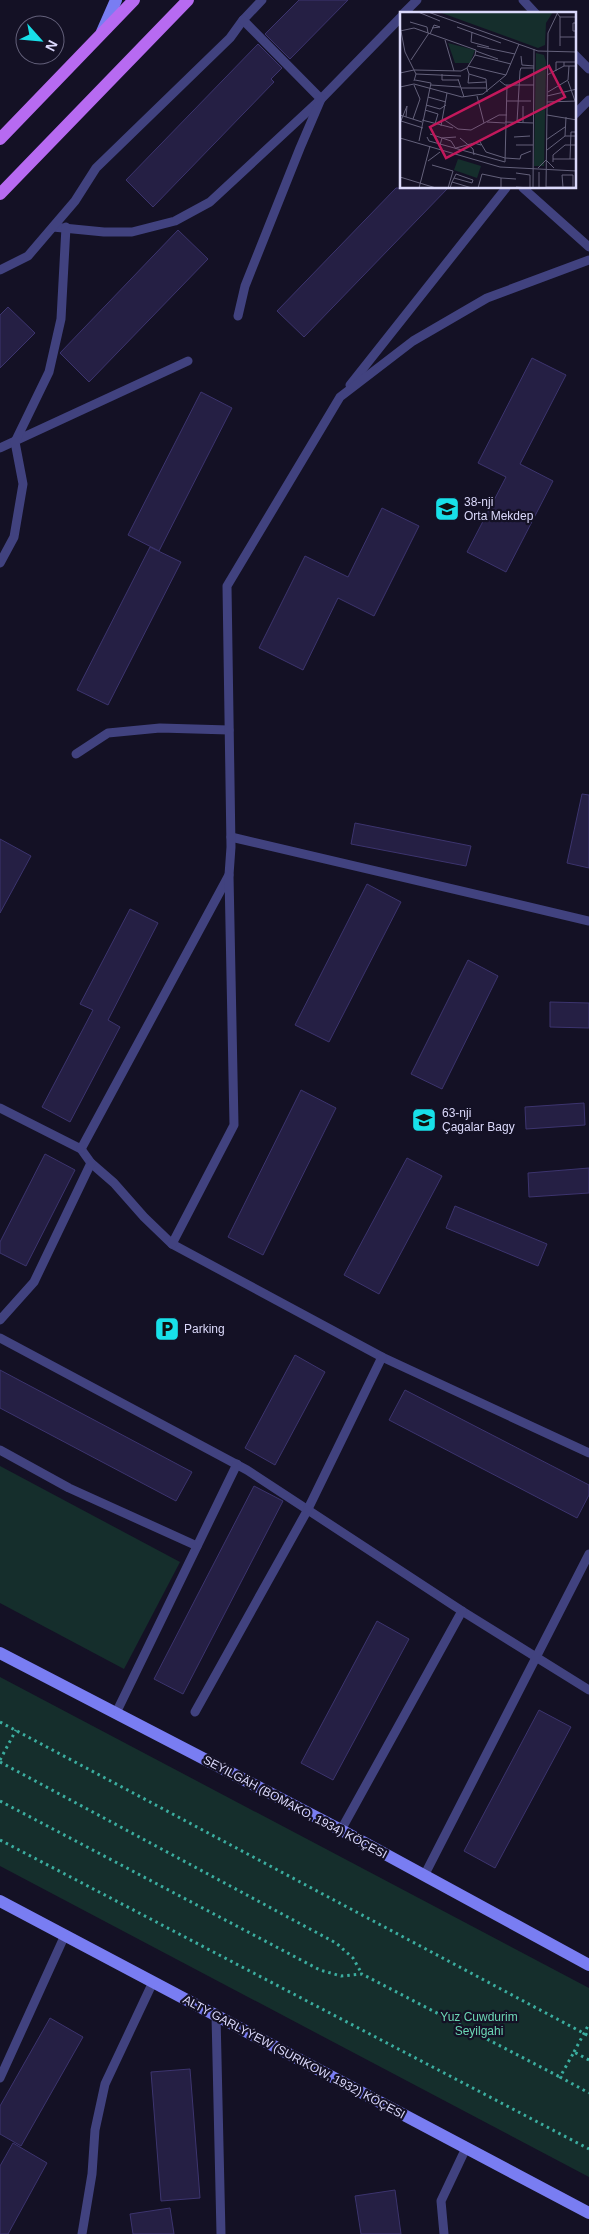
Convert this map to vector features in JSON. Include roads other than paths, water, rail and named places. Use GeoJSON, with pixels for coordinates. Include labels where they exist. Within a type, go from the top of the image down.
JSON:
{"type":"FeatureCollection","features":[{"type":"Feature","properties":{"kind":"main road"},"geometry":{"type":"LineString","coordinates":[[0,140],[134,0]]}},
{"type":"Feature","properties":{"kind":"main road"},"geometry":{"type":"LineString","coordinates":[[0,194],[188,0]]}},
{"type":"Feature","properties":{"kind":"street"},"geometry":{"type":"LineString","coordinates":[[101,34],[116,0]]}},
{"type":"Feature","properties":{"kind":"street","name":"SEÝILGÄH (BOMAKO, 1934) KÖÇESI"},"geometry":{"type":"LineString","coordinates":[[0,1653],[342,1830],[589,1965]]}},
{"type":"Feature","properties":{"kind":"street","name":"ALTY GARLYÝEW (SURIKOW, 1932) KÖÇESI"},"geometry":{"type":"LineString","coordinates":[[0,1901],[589,2213]]}},
{"type":"Feature","properties":{"kind":"lane"},"geometry":{"type":"LineString","coordinates":[[0,270],[28,256],[75,201],[96,168],[230,38],[242,20],[262,0]]}},
{"type":"Feature","properties":{"kind":"lane"},"geometry":{"type":"LineString","coordinates":[[405,12],[416,0]]}},
{"type":"Feature","properties":{"kind":"lane"},"geometry":{"type":"LineString","coordinates":[[523,0],[534,12]]}},
{"type":"Feature","properties":{"kind":"lane"},"geometry":{"type":"LineString","coordinates":[[53,227],[104,232],[132,232],[175,221],[210,202],[321,99],[400,17]]}},
{"type":"Feature","properties":{"kind":"lane"},"geometry":{"type":"LineString","coordinates":[[242,20],[321,99]]}},
{"type":"Feature","properties":{"kind":"lane"},"geometry":{"type":"LineString","coordinates":[[576,56],[589,70]]}},
{"type":"Feature","properties":{"kind":"lane"},"geometry":{"type":"LineString","coordinates":[[238,316],[245,286],[321,99]]}},
{"type":"Feature","properties":{"kind":"lane"},"geometry":{"type":"LineString","coordinates":[[576,113],[589,100]]}},
{"type":"Feature","properties":{"kind":"lane"},"geometry":{"type":"LineString","coordinates":[[172,1244],[234,1126],[229,875],[227,586],[340,397],[505,189]]}},
{"type":"Feature","properties":{"kind":"lane"},"geometry":{"type":"LineString","coordinates":[[525,189],[589,247]]}},
{"type":"Feature","properties":{"kind":"lane"},"geometry":{"type":"LineString","coordinates":[[0,563],[14,537],[24,484],[15,442],[49,372],[61,319],[66,227]]}},
{"type":"Feature","properties":{"kind":"lane"},"geometry":{"type":"LineString","coordinates":[[340,397],[412,341],[488,298],[589,260]]}},
{"type":"Feature","properties":{"kind":"lane"},"geometry":{"type":"LineString","coordinates":[[0,448],[188,361]]}},
{"type":"Feature","properties":{"kind":"lane"},"geometry":{"type":"LineString","coordinates":[[76,754],[108,733],[160,728],[229,730]]}},
{"type":"Feature","properties":{"kind":"lane"},"geometry":{"type":"LineString","coordinates":[[230,837],[589,921]]}},
{"type":"Feature","properties":{"kind":"lane"},"geometry":{"type":"LineString","coordinates":[[81,1149],[229,875]]}},
{"type":"Feature","properties":{"kind":"lane"},"geometry":{"type":"LineString","coordinates":[[0,1108],[81,1149],[91,1163],[114,1183],[144,1217],[172,1244],[382,1357],[589,1453]]}},
{"type":"Feature","properties":{"kind":"lane"},"geometry":{"type":"LineString","coordinates":[[0,1320],[34,1282],[91,1163]]}},
{"type":"Feature","properties":{"kind":"lane"},"geometry":{"type":"LineString","coordinates":[[0,1338],[237,1464],[462,1612],[589,1690]]}},
{"type":"Feature","properties":{"kind":"lane"},"geometry":{"type":"LineString","coordinates":[[195,1712],[307,1511],[382,1357]]}},
{"type":"Feature","properties":{"kind":"lane"},"geometry":{"type":"LineString","coordinates":[[0,1450],[69,1488],[197,1546]]}},
{"type":"Feature","properties":{"kind":"lane"},"geometry":{"type":"LineString","coordinates":[[116,1713],[237,1464]]}},
{"type":"Feature","properties":{"kind":"lane"},"geometry":{"type":"LineString","coordinates":[[424,1876],[589,1554]]}},
{"type":"Feature","properties":{"kind":"lane"},"geometry":{"type":"LineString","coordinates":[[342,1830],[462,1612]]}},
{"type":"Feature","properties":{"kind":"lane"},"geometry":{"type":"LineString","coordinates":[[0,2078],[65,1935]]}},
{"type":"Feature","properties":{"kind":"lane"},"geometry":{"type":"LineString","coordinates":[[82,2234],[92,2174],[95,2130],[105,2084],[153,1982]]}},
{"type":"Feature","properties":{"kind":"lane"},"geometry":{"type":"LineString","coordinates":[[216,2015],[221,2234]]}},
{"type":"Feature","properties":{"kind":"lane"},"geometry":{"type":"LineString","coordinates":[[444,2234],[441,2201],[466,2148]]}},
{"type":"Feature","properties":{"kind":"place","name":"38-nji Orta Mekdep"},"geometry":{"type":"Point","coordinates":[447,509]}},
{"type":"Feature","properties":{"kind":"place","name":"63-nji Çagalar Bagy"},"geometry":{"type":"Point","coordinates":[424,1120]}},
{"type":"Feature","properties":{"kind":"place","name":"Parking"},"geometry":{"type":"Point","coordinates":[167,1329]}},
{"type":"Feature","properties":{"kind":"park label","name":"Yuz Cuwdurim Seyilgahi"},"geometry":{"type":"Point","coordinates":[479,2024]}}]}
